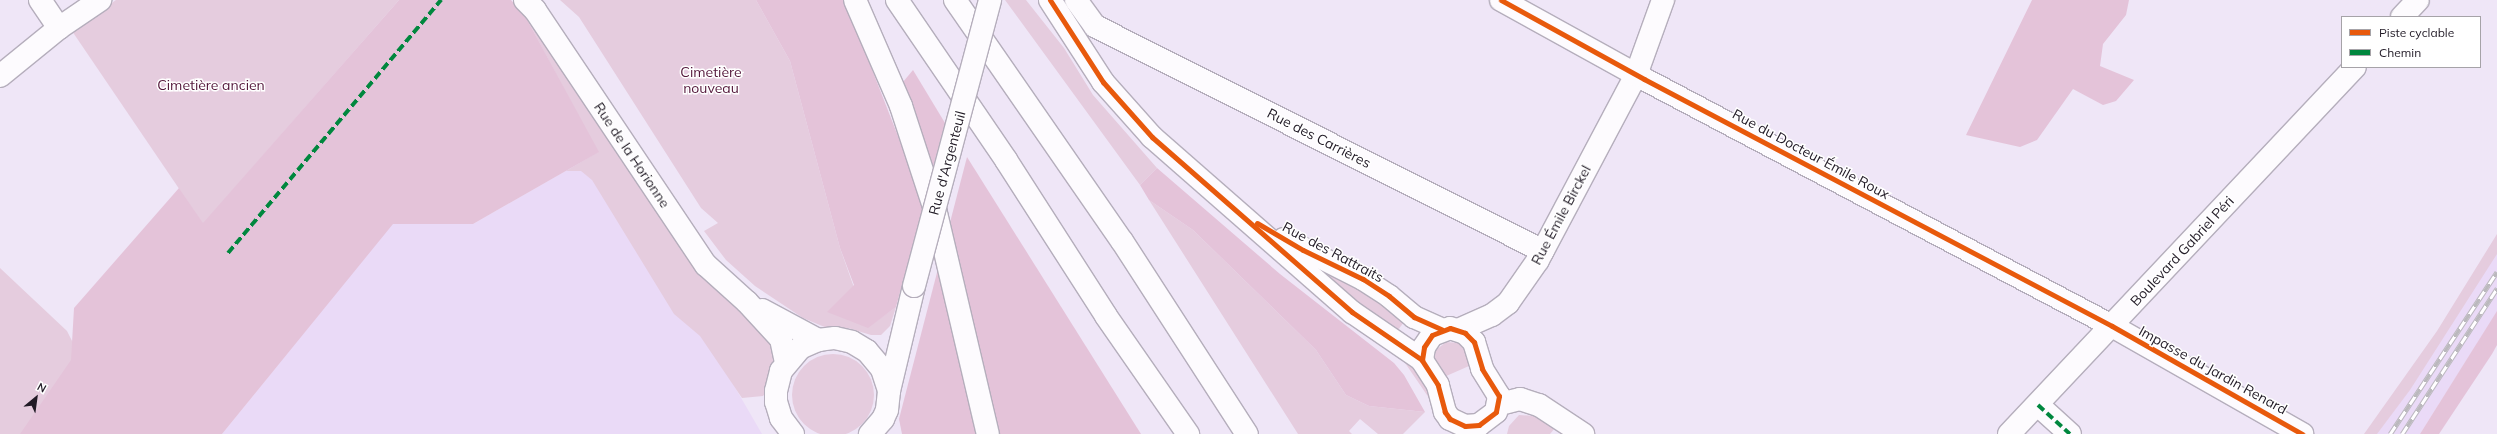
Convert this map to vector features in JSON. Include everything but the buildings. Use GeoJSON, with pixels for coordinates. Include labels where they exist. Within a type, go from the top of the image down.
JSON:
{"type":"FeatureCollection","features":[{"type":"Feature","properties":{"kind":"main road"},"geometry":{"type":"LineString","coordinates":[[40,0],[59,28]]}},
{"type":"Feature","properties":{"kind":"main road"},"geometry":{"type":"LineString","coordinates":[[0,76],[59,28],[100,0]]}},
{"type":"Feature","properties":{"kind":"main road","name":"Rue de la Horionne"},"geometry":{"type":"LineString","coordinates":[[525,0],[535,10],[706,265],[747,302],[781,339],[786,362]]}},
{"type":"Feature","properties":{"kind":"main road"},"geometry":{"type":"LineString","coordinates":[[855,0],[900,106],[936,213],[988,434]]}},
{"type":"Feature","properties":{"kind":"main road"},"geometry":{"type":"LineString","coordinates":[[897,0],[1006,160],[1106,316],[1188,434]]}},
{"type":"Feature","properties":{"kind":"main road"},"geometry":{"type":"LineString","coordinates":[[955,0],[1122,241],[1263,434]]}},
{"type":"Feature","properties":{"kind":"main road","name":"Rue d'Argenteuil"},"geometry":{"type":"LineString","coordinates":[[880,429],[888,391],[906,326],[914,286],[990,0]]}},
{"type":"Feature","properties":{"kind":"main road","name":"Rue des Rattraits"},"geometry":{"type":"LineString","coordinates":[[1050,0],[1113,94],[1152,137],[1214,193],[1352,312],[1422,360]]}},
{"type":"Feature","properties":{"kind":"main road","name":"Rue des Carrières"},"geometry":{"type":"LineString","coordinates":[[1076,0],[1095,26],[1543,251]]}},
{"type":"Feature","properties":{"kind":"main road","name":"Rue du Docteur Émile Roux"},"geometry":{"type":"LineString","coordinates":[[1501,0],[1636,75],[2112,326]]}},
{"type":"Feature","properties":{"kind":"main road","name":"Rue Émile Birckel"},"geometry":{"type":"LineString","coordinates":[[1422,360],[1426,342],[1432,334],[1450,330],[1492,315],[1508,303],[1543,251],[1636,75],[1663,0]]}},
{"type":"Feature","properties":{"kind":"main road"},"geometry":{"type":"LineString","coordinates":[[2403,16],[2418,0]]}},
{"type":"Feature","properties":{"kind":"main road","name":"Boulevard Gabriel Péri"},"geometry":{"type":"LineString","coordinates":[[2009,434],[2354,68]]}},
{"type":"Feature","properties":{"kind":"main road","name":"Rue des Rattraits"},"geometry":{"type":"LineString","coordinates":[[1214,193],[1290,244],[1377,288],[1414,317],[1450,330],[1474,342],[1482,369],[1498,392],[1498,434]]}},
{"type":"Feature","properties":{"kind":"main road"},"geometry":{"type":"LineString","coordinates":[[1122,241],[1247,434]]}},
{"type":"Feature","properties":{"kind":"main road","name":"Rue de la Horionne"},"geometry":{"type":"LineString","coordinates":[[747,302],[818,340]]}},
{"type":"Feature","properties":{"kind":"main road"},"geometry":{"type":"LineString","coordinates":[[1106,316],[1174,434]]}},
{"type":"Feature","properties":{"kind":"main road"},"geometry":{"type":"LineString","coordinates":[[867,351],[888,343],[906,326]]}},
{"type":"Feature","properties":{"kind":"main road","name":"Impasse du Jardin Renard"},"geometry":{"type":"LineString","coordinates":[[2112,326],[2302,434]]}},
{"type":"Feature","properties":{"kind":"main road"},"geometry":{"type":"LineString","coordinates":[[793,434],[781,418],[776,402],[777,381],[786,362],[800,348],[818,340],[841,340],[852,342],[867,351],[882,369],[888,391]]}},
{"type":"Feature","properties":{"kind":"main road"},"geometry":{"type":"LineString","coordinates":[[1422,360],[1438,385],[1448,416],[1469,430],[1482,424],[1498,408],[1520,399],[1534,403],[1583,434]]}},
{"type":"Feature","properties":{"kind":"main road"},"geometry":{"type":"LineString","coordinates":[[2038,404],[2070,434]]}},
{"type":"Feature","properties":{"kind":"shaded area"},"geometry":{"type":"Polygon","coordinates":[[[399,0],[511,0],[524,14],[599,152],[473,224],[393,224],[222,434],[20,434],[71,360],[74,308],[179,188],[203,223],[399,0]]]}},
{"type":"Feature","properties":{"kind":"shaded area"},"geometry":{"type":"Polygon","coordinates":[[[756,0],[845,0],[924,203],[896,307],[868,328],[827,312],[854,285],[840,248],[790,61],[756,0]]]}},
{"type":"Feature","properties":{"kind":"shaded area"},"geometry":{"type":"Polygon","coordinates":[[[2032,0],[2129,0],[2126,15],[2103,44],[2100,66],[2134,80],[2116,101],[2103,105],[2073,89],[2037,140],[2020,147],[1966,135],[2032,0]]]}},
{"type":"Feature","properties":{"kind":"shaded area"},"geometry":{"type":"Polygon","coordinates":[[[913,70],[945,123],[932,171],[903,82],[913,70]]]}},
{"type":"Feature","properties":{"kind":"shaded area"},"geometry":{"type":"Polygon","coordinates":[[[599,152],[762,434],[222,434],[393,223],[473,224],[599,152]]]}},
{"type":"Feature","properties":{"kind":"shaded area"},"geometry":{"type":"Polygon","coordinates":[[[967,157],[1141,434],[902,434],[899,419],[967,157]]]}},
{"type":"Feature","properties":{"kind":"shaded area"},"geometry":{"type":"Polygon","coordinates":[[[1157,168],[1280,274],[1394,363],[1404,375],[1425,412],[1369,406],[1346,395],[1316,350],[1193,230],[1149,200],[1140,185],[1157,168]]]}},
{"type":"Feature","properties":{"kind":"shaded area"},"geometry":{"type":"Polygon","coordinates":[[[2497,247],[2497,312],[2420,434],[2368,434],[2497,247]]]}},
{"type":"Feature","properties":{"kind":"shaded area"},"geometry":{"type":"Polygon","coordinates":[[[2497,311],[2497,345],[2492,354],[2439,434],[2420,434],[2497,311]]]}},
{"type":"Feature","properties":{"kind":"green space","name":"Cimetière ancien"},"geometry":{"type":"Polygon","coordinates":[[[116,0],[399,0],[203,224],[72,31],[116,0]]]}},
{"type":"Feature","properties":{"kind":"green space","name":"Cimetière nouveau"},"geometry":{"type":"Polygon","coordinates":[[[560,0],[756,0],[790,61],[840,248],[868,327],[896,307],[890,326],[881,335],[871,335],[848,328],[827,328],[803,318],[755,286],[726,260],[704,231],[718,223],[701,208],[579,17],[560,0]]]}},
{"type":"Feature","properties":{"kind":"green space"},"geometry":{"type":"Polygon","coordinates":[[[1005,0],[1026,0],[1064,48],[1093,95],[1157,168],[1140,185],[1005,0]]]}},
{"type":"Feature","properties":{"kind":"green space"},"geometry":{"type":"Polygon","coordinates":[[[524,14],[781,355],[770,388],[763,396],[742,398],[700,336],[674,314],[592,180],[581,171],[566,171],[598,152],[524,14]]]}},
{"type":"Feature","properties":{"kind":"green space"},"geometry":{"type":"Polygon","coordinates":[[[1149,200],[1193,230],[1316,350],[1346,395],[1369,406],[1425,412],[1403,434],[1378,434],[1360,419],[1349,431],[1352,434],[1298,434],[1149,200]]]}},
{"type":"Feature","properties":{"kind":"green space"},"geometry":{"type":"Polygon","coordinates":[[[2497,234],[2497,254],[2410,390],[2377,434],[2364,434],[2437,331],[2497,234]]]}},
{"type":"Feature","properties":{"kind":"green space"},"geometry":{"type":"Polygon","coordinates":[[[1290,248],[1407,318],[1395,334],[1290,248]]]}},
{"type":"Feature","properties":{"kind":"green space"},"geometry":{"type":"Polygon","coordinates":[[[0,268],[67,331],[119,434],[0,434],[0,268]]]}},
{"type":"Feature","properties":{"kind":"green space"},"geometry":{"type":"Polygon","coordinates":[[[1446,342],[1460,343],[1467,350],[1469,366],[1444,377],[1434,359],[1436,350],[1446,342]]]}},
{"type":"Feature","properties":{"kind":"green space"},"geometry":{"type":"Polygon","coordinates":[[[833,354],[849,357],[862,366],[867,372],[873,387],[874,395],[871,411],[862,424],[849,433],[841,435],[825,435],[817,433],[804,424],[795,411],[792,395],[795,379],[804,366],[817,357],[833,354]]]}},
{"type":"Feature","properties":{"kind":"green space"},"geometry":{"type":"Polygon","coordinates":[[[1403,360],[1412,363],[1435,400],[1432,408],[1429,398],[1403,360]]]}},
{"type":"Feature","properties":{"kind":"green space"},"geometry":{"type":"Polygon","coordinates":[[[1519,415],[1536,416],[1555,428],[1550,434],[1507,434],[1509,426],[1519,415]]]}},
{"type":"Feature","properties":{"kind":"railway"},"geometry":{"type":"LineString","coordinates":[[2390,434],[2497,272]]}},
{"type":"Feature","properties":{"kind":"railway"},"geometry":{"type":"LineString","coordinates":[[2402,434],[2497,288]]}},
{"type":"Feature","properties":{"kind":"marked path"},"geometry":{"type":"LineString","coordinates":[[228,253],[441,0]]}},
{"type":"Feature","properties":{"kind":"marked path"},"geometry":{"type":"LineString","coordinates":[[2038,405],[2070,434]]}},
{"type":"Feature","properties":{"kind":"cycle path"},"geometry":{"type":"LineString","coordinates":[[1050,0],[1103,82],[1152,137],[1352,312],[1422,360]]}},
{"type":"Feature","properties":{"kind":"cycle path"},"geometry":{"type":"LineString","coordinates":[[1501,0],[1644,79],[2112,326],[2302,434]]}},
{"type":"Feature","properties":{"kind":"cycle path"},"geometry":{"type":"LineString","coordinates":[[1257,223],[1303,250],[1363,279],[1389,296],[1414,317],[1441,329]]}},
{"type":"Feature","properties":{"kind":"cycle path"},"geometry":{"type":"LineString","coordinates":[[1450,328],[1465,333],[1474,342],[1482,369],[1499,396],[1496,412],[1479,425],[1465,426],[1450,419],[1445,412],[1438,385],[1422,360],[1424,347],[1432,335],[1450,328]]}}]}
